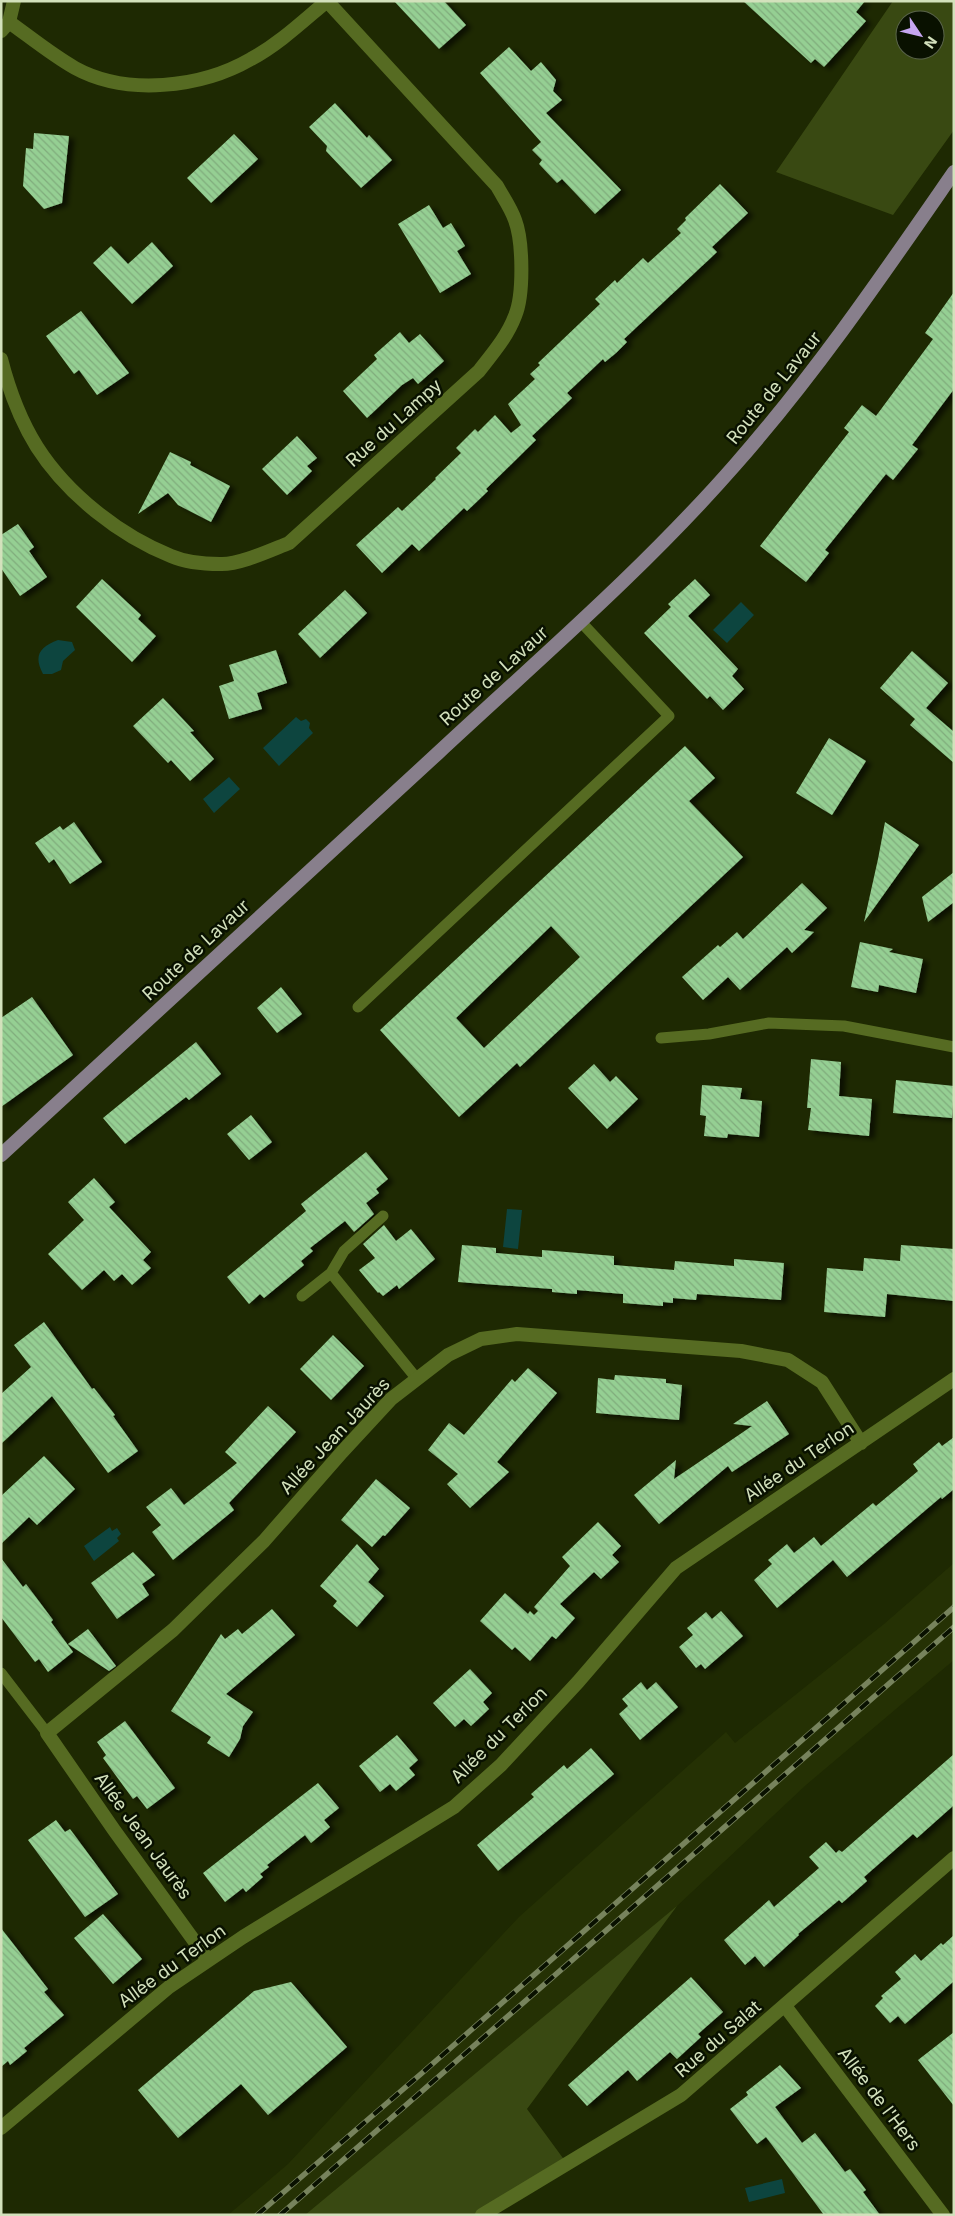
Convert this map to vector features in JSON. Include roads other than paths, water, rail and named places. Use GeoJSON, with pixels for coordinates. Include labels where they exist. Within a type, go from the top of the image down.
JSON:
{"type":"FeatureCollection","features":[{"type":"Feature","properties":{"kind":"main road","name":"Route de Lavaur"},"geometry":{"type":"LineString","coordinates":[[1,1155],[581,622],[684,522],[774,420],[845,329],[954,172]]}},
{"type":"Feature","properties":{"kind":"street"},"geometry":{"type":"LineString","coordinates":[[14,1],[5,27],[76,68],[120,84],[161,86],[209,78],[251,60],[280,40],[327,1]]}},
{"type":"Feature","properties":{"kind":"street","name":"Rue du Lampy"},"geometry":{"type":"LineString","coordinates":[[1,359],[19,415],[37,448],[60,477],[95,511],[138,539],[173,557],[222,565],[257,556],[289,543],[479,371],[502,343],[516,314],[522,270],[521,242],[515,220],[497,186],[327,1]]}},
{"type":"Feature","properties":{"kind":"street","name":"Allée Jean Jaurès"},"geometry":{"type":"LineString","coordinates":[[208,1960],[47,1733],[173,1630],[264,1541],[391,1399],[448,1355],[481,1339],[517,1334],[741,1352],[788,1360],[822,1382],[861,1443]]}},
{"type":"Feature","properties":{"kind":"street","name":"Allée du Terlon"},"geometry":{"type":"LineString","coordinates":[[1,2128],[169,1987],[208,1960],[414,1830],[454,1807],[501,1765],[578,1682],[676,1568],[954,1379]]}},
{"type":"Feature","properties":{"kind":"street","name":"Rue du Salat"},"geometry":{"type":"LineString","coordinates":[[482,2215],[681,2096],[954,1858]]}},
{"type":"Feature","properties":{"kind":"street","name":"Allée de l'Hers"},"geometry":{"type":"LineString","coordinates":[[785,2006],[943,2215]]}},
{"type":"Feature","properties":{"kind":"lane"},"geometry":{"type":"LineString","coordinates":[[358,1007],[669,716],[581,622]]}},
{"type":"Feature","properties":{"kind":"lane"},"geometry":{"type":"LineString","coordinates":[[661,1038],[709,1034],[769,1023],[844,1026],[954,1046]]}},
{"type":"Feature","properties":{"kind":"lane"},"geometry":{"type":"LineString","coordinates":[[302,1296],[331,1273],[344,1251],[383,1216]]}},
{"type":"Feature","properties":{"kind":"lane"},"geometry":{"type":"LineString","coordinates":[[331,1273],[418,1379]]}},
{"type":"Feature","properties":{"kind":"lane","name":"Allée Jean Jaurès"},"geometry":{"type":"LineString","coordinates":[[1,1673],[47,1733]]}},
{"type":"Feature","properties":{"kind":"water"},"geometry":{"type":"Polygon","coordinates":[[[741,602],[754,615],[727,643],[713,630],[741,602]]]}},
{"type":"Feature","properties":{"kind":"water"},"geometry":{"type":"Polygon","coordinates":[[[58,640],[72,642],[75,650],[63,661],[61,670],[52,674],[43,674],[39,662],[40,652],[58,640]]]}},
{"type":"Feature","properties":{"kind":"water"},"geometry":{"type":"Polygon","coordinates":[[[296,717],[301,721],[306,719],[310,723],[309,728],[313,733],[279,766],[263,748],[296,717]]]}},
{"type":"Feature","properties":{"kind":"water"},"geometry":{"type":"Polygon","coordinates":[[[229,777],[240,789],[214,813],[203,799],[229,777]]]}},
{"type":"Feature","properties":{"kind":"water"},"geometry":{"type":"Polygon","coordinates":[[[507,1209],[522,1210],[518,1249],[503,1247],[507,1209]]]}},
{"type":"Feature","properties":{"kind":"water"},"geometry":{"type":"Polygon","coordinates":[[[110,1527],[112,1531],[117,1528],[121,1534],[117,1538],[119,1541],[94,1561],[84,1546],[110,1527]]]}},
{"type":"Feature","properties":{"kind":"water"},"geometry":{"type":"Polygon","coordinates":[[[782,2179],[785,2193],[749,2202],[745,2188],[782,2179]]]}},
{"type":"Feature","properties":{"kind":"railway"},"geometry":{"type":"LineString","coordinates":[[257,2215],[954,1607]]}},
{"type":"Feature","properties":{"kind":"railway"},"geometry":{"type":"LineString","coordinates":[[280,2215],[954,1627]]}}]}
